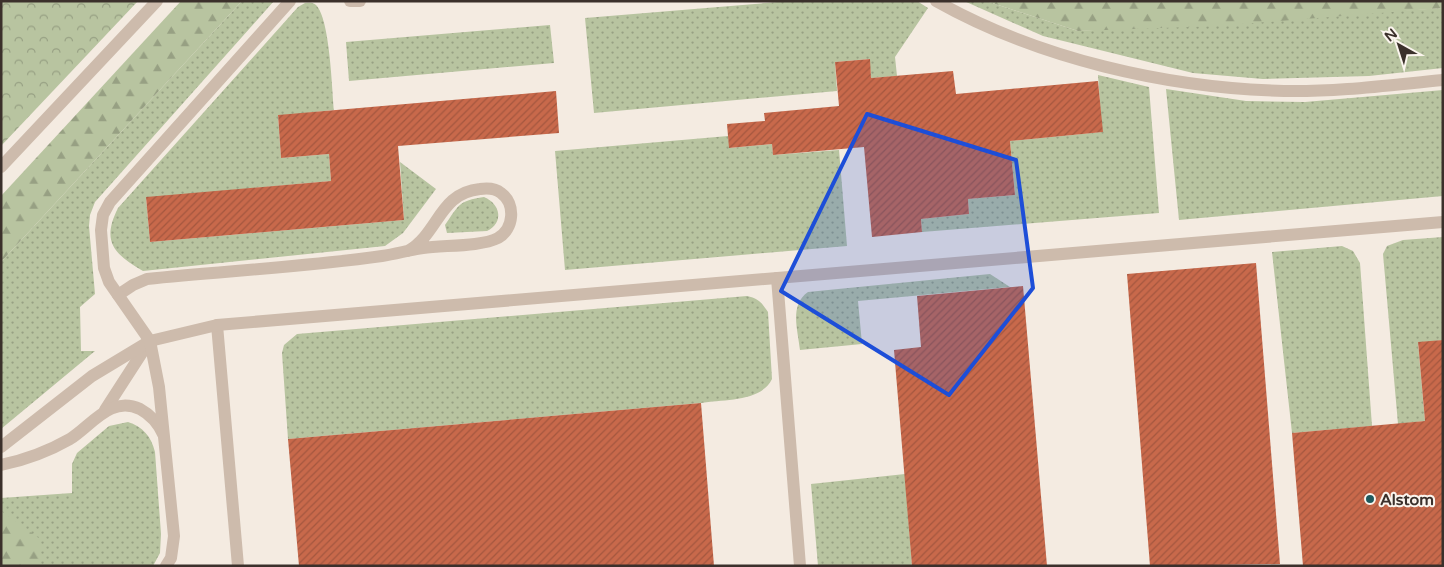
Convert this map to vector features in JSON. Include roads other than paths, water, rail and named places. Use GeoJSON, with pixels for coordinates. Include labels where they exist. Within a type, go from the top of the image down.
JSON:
{"type":"FeatureCollection","features":[{"type":"Feature","properties":{"kind":"street"},"geometry":{"type":"LineString","coordinates":[[1,168],[157,1]]}},
{"type":"Feature","properties":{"kind":"street"},"geometry":{"type":"LineString","coordinates":[[166,566],[171,558],[174,536],[159,387],[150,341],[106,276],[102,240],[103,215],[110,202],[290,1]]}},
{"type":"Feature","properties":{"kind":"street"},"geometry":{"type":"LineString","coordinates":[[350,1],[360,1]]}},
{"type":"Feature","properties":{"kind":"street"},"geometry":{"type":"LineString","coordinates":[[936,1],[1000,31],[1066,56],[1115,70],[1158,78],[1284,91],[1352,89],[1443,80]]}},
{"type":"Feature","properties":{"kind":"street"},"geometry":{"type":"LineString","coordinates":[[118,295],[133,285],[147,279],[383,256],[497,238],[503,234],[511,223],[510,206],[506,197],[494,189],[487,188],[462,192],[448,203],[420,242],[408,251]]}},
{"type":"Feature","properties":{"kind":"street"},"geometry":{"type":"LineString","coordinates":[[1,447],[92,376],[150,341],[217,325],[1443,222]]}},
{"type":"Feature","properties":{"kind":"street"},"geometry":{"type":"LineString","coordinates":[[777,278],[800,566]]}},
{"type":"Feature","properties":{"kind":"street"},"geometry":{"type":"LineString","coordinates":[[217,325],[238,566]]}},
{"type":"Feature","properties":{"kind":"street"},"geometry":{"type":"LineString","coordinates":[[104,412],[150,341]]}},
{"type":"Feature","properties":{"kind":"street"},"geometry":{"type":"LineString","coordinates":[[1,465],[30,458],[72,438],[104,412],[117,406],[137,408],[153,419],[165,440]]}},
{"type":"Feature","properties":{"kind":"place","name":"Alstom"},"geometry":{"type":"Point","coordinates":[1370,499]}}]}
